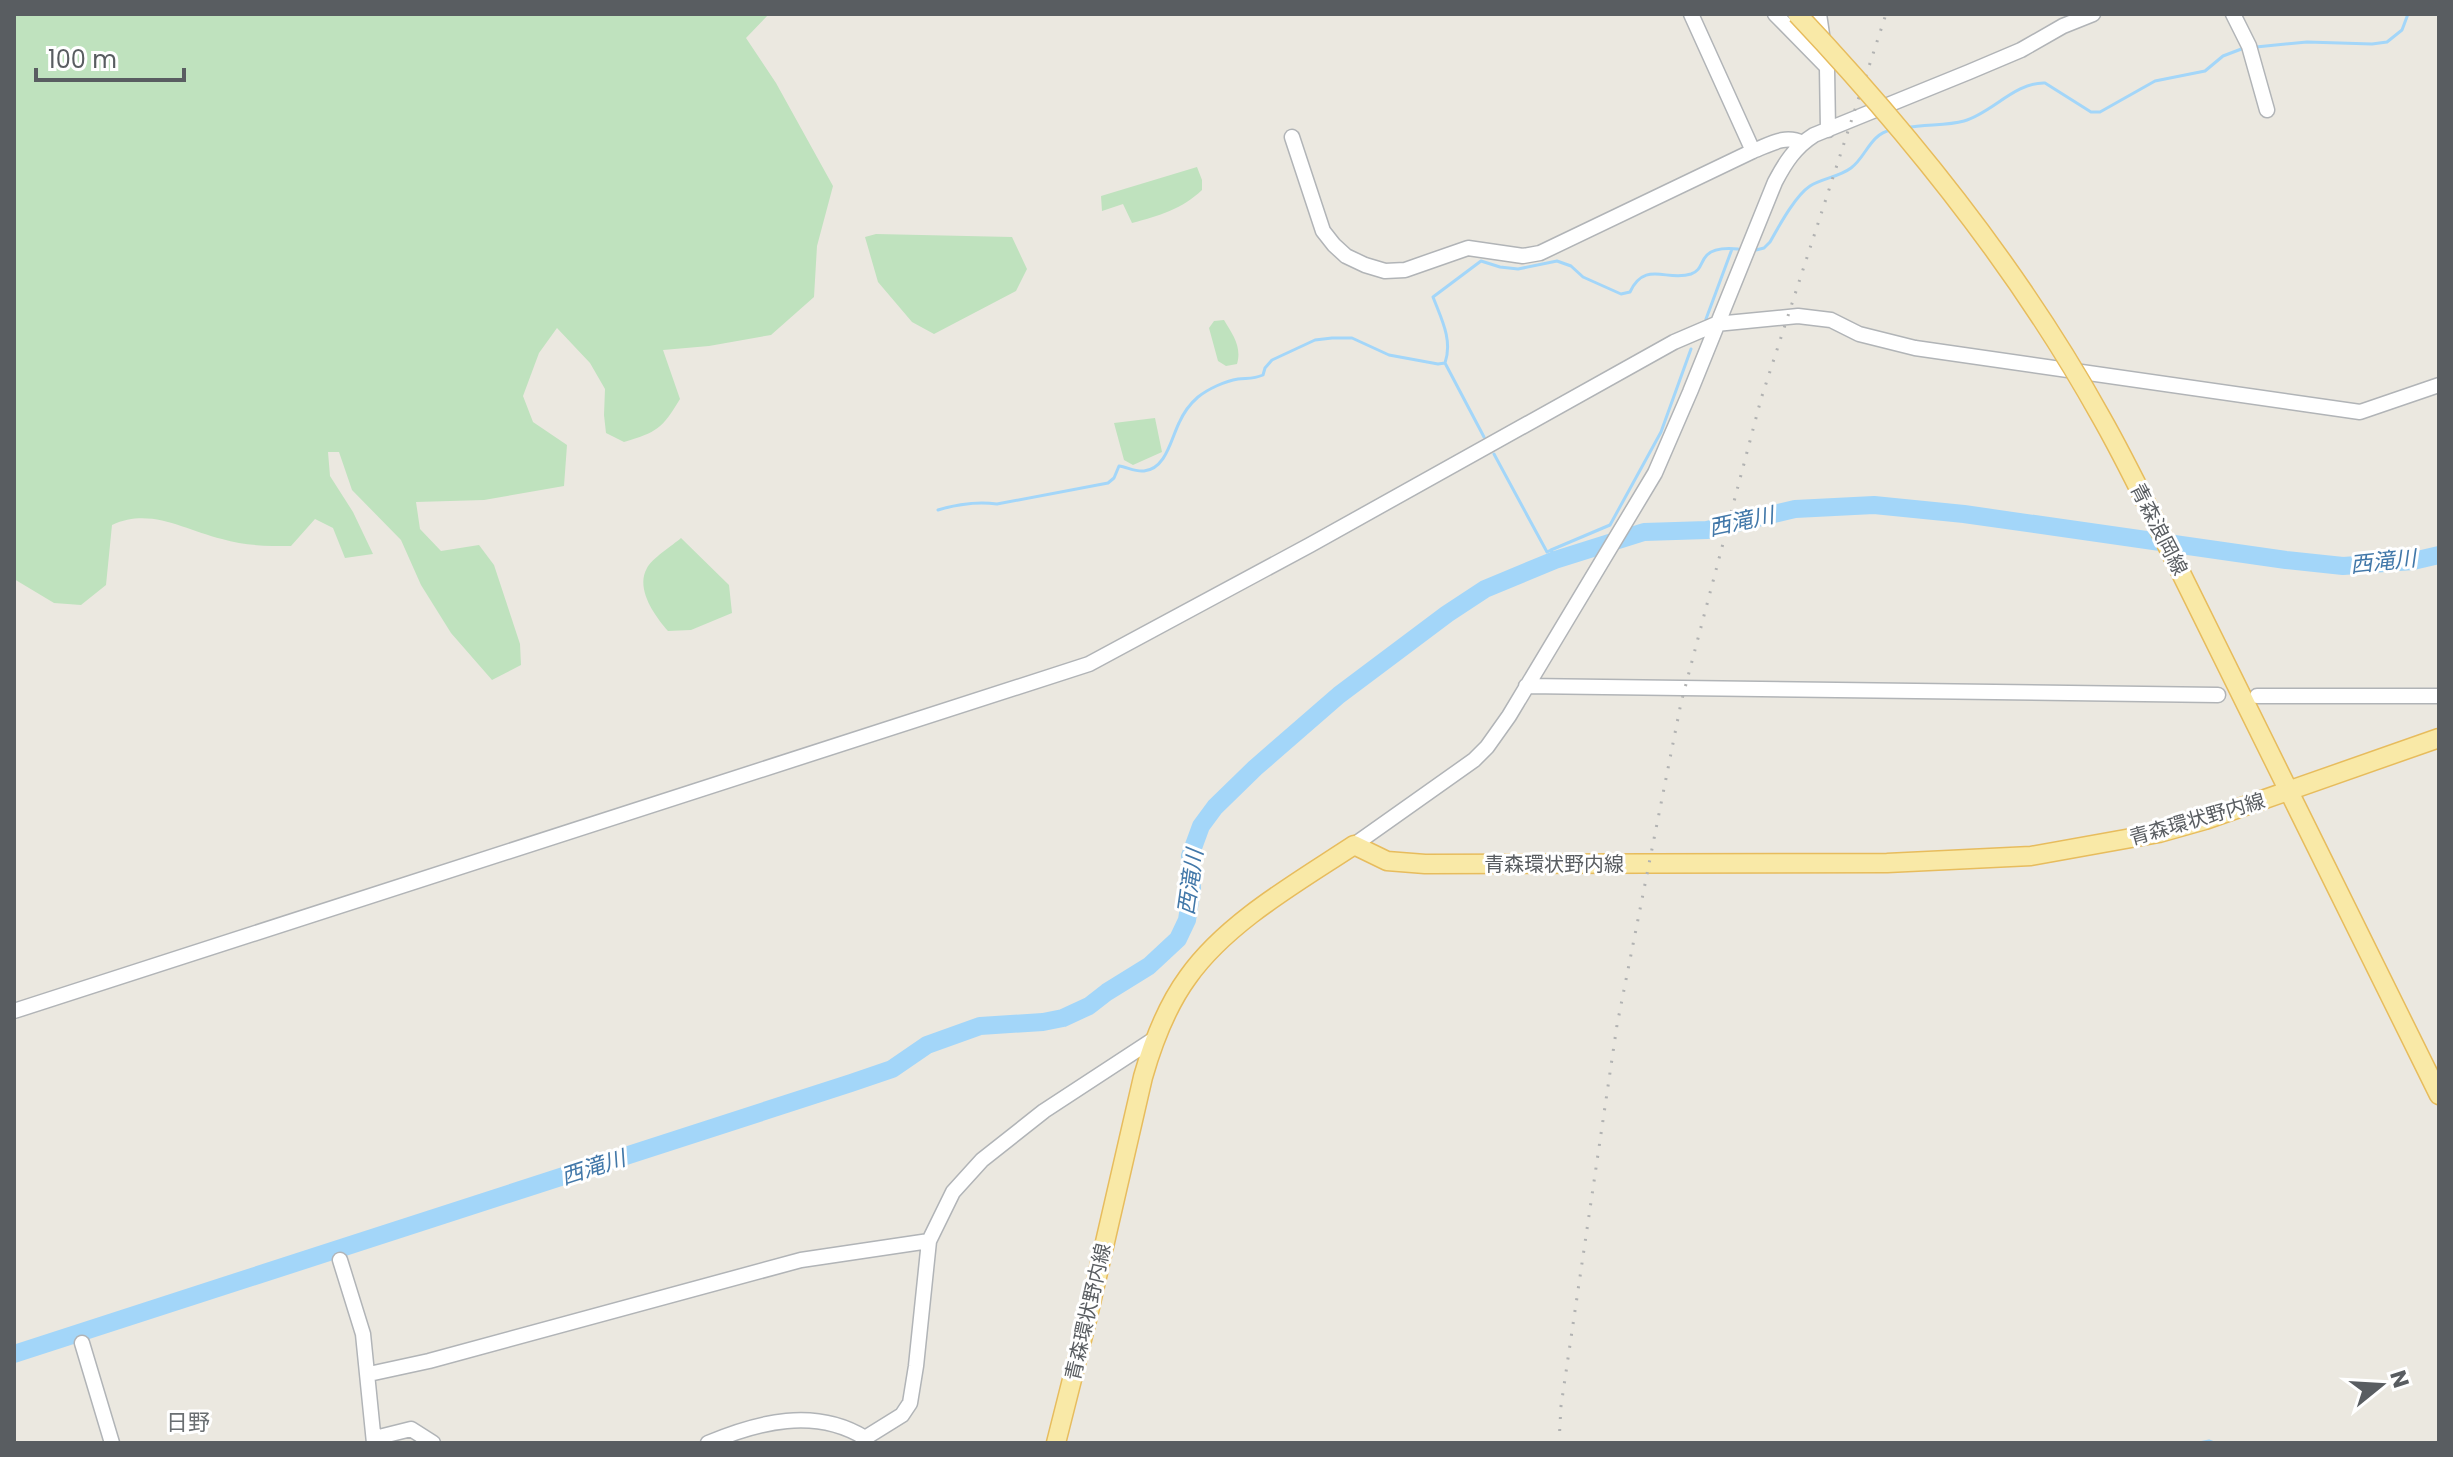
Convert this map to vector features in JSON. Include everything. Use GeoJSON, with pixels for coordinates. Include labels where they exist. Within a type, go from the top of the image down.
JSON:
{"type":"FeatureCollection","features":[{"type":"Feature","properties":{"kind":"main road","name":"青森浪岡線"},"geometry":{"type":"LineString","coordinates":[[1797,14],[1852,72],[1913,144],[1982,233],[2047,328],[2101,416],[2439,1095]]}},
{"type":"Feature","properties":{"kind":"main road","name":"青森環状野内線"},"geometry":{"type":"LineString","coordinates":[[1056,1443],[1154,1039],[1188,977],[1235,928],[1354,845],[1387,861],[1425,864],[1939,862],[2031,856],[2128,839],[2205,820],[2439,738]]}},
{"type":"Feature","properties":{"kind":"street"},"geometry":{"type":"LineString","coordinates":[[1691,14],[1753,151]]}},
{"type":"Feature","properties":{"kind":"street"},"geometry":{"type":"LineString","coordinates":[[1775,14],[1827,68]]}},
{"type":"Feature","properties":{"kind":"street"},"geometry":{"type":"LineString","coordinates":[[1819,14],[1827,68],[1828,130]]}},
{"type":"Feature","properties":{"kind":"street"},"geometry":{"type":"LineString","coordinates":[[1354,845],[1474,760],[1498,732],[1655,473],[1775,182],[1785,163],[1802,143],[2021,50],[2063,26],[2093,14]]}},
{"type":"Feature","properties":{"kind":"street"},"geometry":{"type":"LineString","coordinates":[[2233,14],[2249,46],[2267,110]]}},
{"type":"Feature","properties":{"kind":"street"},"geometry":{"type":"LineString","coordinates":[[1292,137],[1323,231],[1346,256],[1385,271],[1405,270],[1468,248],[1523,256],[1540,253],[1753,151],[1783,139],[1793,138],[1802,143]]}},
{"type":"Feature","properties":{"kind":"street"},"geometry":{"type":"LineString","coordinates":[[14,1011],[1089,664],[1674,342],[1716,324],[1814,317],[1831,320],[1859,334],[1915,348],[2360,412],[2439,385]]}},
{"type":"Feature","properties":{"kind":"street"},"geometry":{"type":"LineString","coordinates":[[1526,686],[2218,695]]}},
{"type":"Feature","properties":{"kind":"street"},"geometry":{"type":"LineString","coordinates":[[2257,696],[2439,696]]}},
{"type":"Feature","properties":{"kind":"street"},"geometry":{"type":"LineString","coordinates":[[708,1443],[742,1428],[792,1420],[847,1427],[864,1440],[902,1415],[910,1403],[916,1366],[929,1241],[953,1192],[982,1160],[1044,1111],[1154,1039]]}},
{"type":"Feature","properties":{"kind":"street"},"geometry":{"type":"LineString","coordinates":[[369,1374],[429,1361],[801,1260],[929,1241]]}},
{"type":"Feature","properties":{"kind":"street"},"geometry":{"type":"LineString","coordinates":[[340,1260],[363,1334],[374,1441],[411,1429],[433,1443]]}},
{"type":"Feature","properties":{"kind":"street"},"geometry":{"type":"LineString","coordinates":[[82,1343],[112,1443]]}},
{"type":"Feature","properties":{"kind":"green space"},"geometry":{"type":"Polygon","coordinates":[[[14,14],[769,14],[746,38],[776,83],[833,186],[817,246],[814,297],[771,335],[663,350],[680,399],[658,428],[624,442],[606,433],[605,389],[590,363],[557,328],[539,353],[523,396],[533,422],[567,445],[564,486],[484,500],[416,502],[420,529],[441,551],[479,545],[494,565],[520,644],[521,665],[492,680],[451,633],[421,585],[401,540],[352,490],[339,452],[328,452],[330,476],[353,512],[373,554],[345,558],[333,528],[315,519],[291,546],[239,543],[154,519],[126,520],[112,525],[106,585],[81,605],[54,603],[14,579],[14,14]]]}},
{"type":"Feature","properties":{"kind":"green space"},"geometry":{"type":"Polygon","coordinates":[[[1197,167],[1202,190],[1170,211],[1132,223],[1123,204],[1102,211],[1101,196],[1197,167]]]}},
{"type":"Feature","properties":{"kind":"green space"},"geometry":{"type":"Polygon","coordinates":[[[876,234],[1012,237],[1027,269],[1016,291],[934,334],[912,322],[878,282],[865,237],[876,234]]]}},
{"type":"Feature","properties":{"kind":"green space"},"geometry":{"type":"Polygon","coordinates":[[[1224,320],[1236,341],[1238,352],[1237,364],[1226,366],[1218,361],[1209,328],[1214,321],[1224,320]]]}},
{"type":"Feature","properties":{"kind":"green space"},"geometry":{"type":"Polygon","coordinates":[[[1155,418],[1162,452],[1133,465],[1124,460],[1114,423],[1155,418]]]}},
{"type":"Feature","properties":{"kind":"green space"},"geometry":{"type":"Polygon","coordinates":[[[681,538],[729,585],[732,613],[691,630],[668,631],[648,602],[644,576],[653,560],[681,538]]]}},
{"type":"Feature","properties":{"kind":"waterway"},"geometry":{"type":"LineString","coordinates":[[2256,47],[2307,42],[2387,42],[2402,30],[2408,14]]}},
{"type":"Feature","properties":{"kind":"waterway"},"geometry":{"type":"LineString","coordinates":[[1906,128],[1964,121],[2024,87],[2045,83],[2091,112],[2100,112],[2155,81],[2205,71],[2223,56],[2244,48]]}},
{"type":"Feature","properties":{"kind":"waterway"},"geometry":{"type":"LineString","coordinates":[[1756,250],[1770,242],[1804,191],[1851,168],[1878,136],[1891,130]]}},
{"type":"Feature","properties":{"kind":"waterway"},"geometry":{"type":"LineString","coordinates":[[938,510],[967,504],[997,504],[1108,483],[1119,466],[1141,471],[1151,469],[1163,459],[1183,416],[1198,397],[1228,382],[1263,375],[1272,360],[1315,340],[1352,338],[1389,355],[1445,363],[1447,338],[1433,297],[1481,261],[1518,269],[1557,261],[1621,294],[1630,292],[1642,277],[1650,274],[1691,274],[1710,253],[1721,249],[1738,249]]}},
{"type":"Feature","properties":{"kind":"waterway"},"geometry":{"type":"LineString","coordinates":[[1706,319],[1732,249]]}},
{"type":"Feature","properties":{"kind":"waterway"},"geometry":{"type":"LineString","coordinates":[[1555,560],[1551,550],[1610,525],[1661,432],[1691,349]]}},
{"type":"Feature","properties":{"kind":"waterway"},"geometry":{"type":"LineString","coordinates":[[1445,363],[1484,437]]}},
{"type":"Feature","properties":{"kind":"waterway"},"geometry":{"type":"LineString","coordinates":[[1494,454],[1547,552],[1551,550]]}},
{"type":"Feature","properties":{"kind":"waterway","name":"西滝川"},"geometry":{"type":"LineString","coordinates":[[14,1354],[851,1083],[892,1069],[927,1045],[980,1026],[1043,1022],[1063,1018],[1089,1006],[1149,966],[1178,939],[1187,920],[1192,888],[1190,856],[1201,826],[1215,807],[1255,768],[1339,695],[1447,614],[1485,589],[1555,560],[1644,532],[1707,530],[1795,509],[1874,505],[1964,514],[2343,566],[2413,561],[2439,555]]}},
{"type":"Feature","properties":{"kind":"waterway"},"geometry":{"type":"LineString","coordinates":[[2199,1443],[2214,1443]]}},
{"type":"Feature","properties":{"kind":"railway"},"geometry":{"type":"LineString","coordinates":[[1559,1443],[1561,1406],[1617,1025],[1681,703],[1761,399],[1886,14]]}},
{"type":"Feature","properties":{"kind":"district","name":"日野"},"geometry":{"type":"Point","coordinates":[188,1422]}}]}
